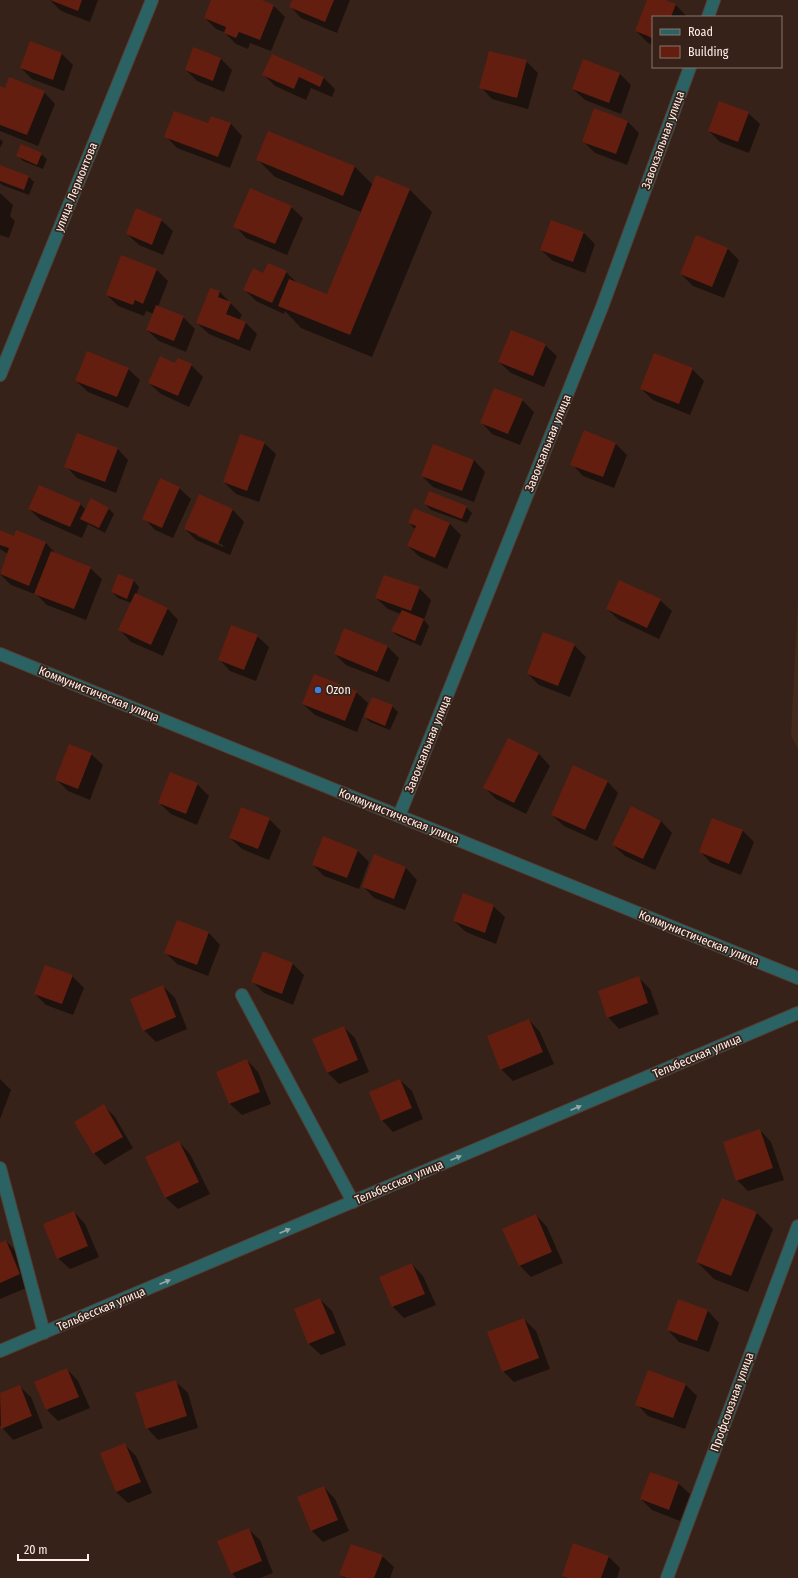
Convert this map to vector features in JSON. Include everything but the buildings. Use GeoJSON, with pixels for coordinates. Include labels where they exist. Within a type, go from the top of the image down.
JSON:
{"type":"FeatureCollection","features":[{"type":"Feature","properties":{"kind":"street","name":"улица Лермонтова"},"geometry":{"type":"LineString","coordinates":[[0,375],[152,0]]}},
{"type":"Feature","properties":{"kind":"street"},"geometry":{"type":"LineString","coordinates":[[708,16],[714,0]]}},
{"type":"Feature","properties":{"kind":"street","name":"Завокзальная улица"},"geometry":{"type":"LineString","coordinates":[[399,816],[602,307],[690,68]]}},
{"type":"Feature","properties":{"kind":"street","name":"Коммунистическая улица"},"geometry":{"type":"LineString","coordinates":[[0,654],[798,978]]}},
{"type":"Feature","properties":{"kind":"street"},"geometry":{"type":"LineString","coordinates":[[242,995],[353,1202]]}},
{"type":"Feature","properties":{"kind":"street","name":"Тельбесская улица"},"geometry":{"type":"LineString","coordinates":[[0,1351],[798,1014]]}},
{"type":"Feature","properties":{"kind":"street"},"geometry":{"type":"LineString","coordinates":[[0,1168],[44,1333]]}},
{"type":"Feature","properties":{"kind":"street","name":"Профсоюзная улица"},"geometry":{"type":"LineString","coordinates":[[667,1578],[798,1226]]}},
{"type":"Feature","properties":{"kind":"shaded area"},"geometry":{"type":"Polygon","coordinates":[[[798,599],[798,749],[791,735],[798,599]]]}},
{"type":"Feature","properties":{"kind":"place","name":"Ozon"},"geometry":{"type":"Point","coordinates":[318,690]}}]}
